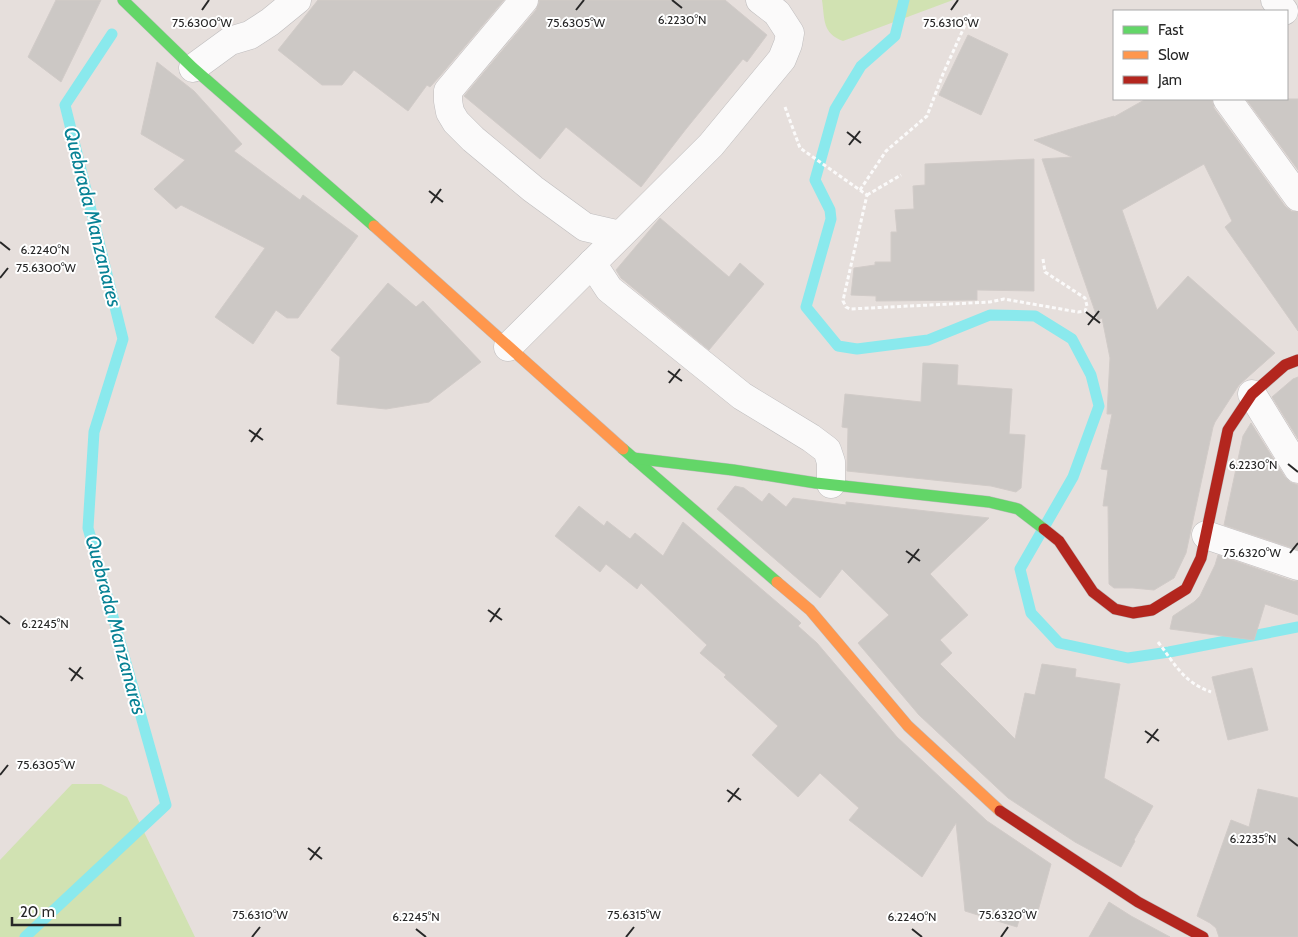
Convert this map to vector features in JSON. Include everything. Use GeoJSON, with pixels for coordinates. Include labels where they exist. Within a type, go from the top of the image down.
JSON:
{"type":"FeatureCollection","features":[{"type":"Feature","properties":{"kind":"street"},"geometry":{"type":"LineString","coordinates":[[123,0],[193,68],[333,190],[633,458],[810,610],[908,726],[998,810],[1138,902],[1203,937]]}},
{"type":"Feature","properties":{"kind":"street"},"geometry":{"type":"LineString","coordinates":[[193,68],[230,41],[250,35],[270,22],[297,0]]}},
{"type":"Feature","properties":{"kind":"street"},"geometry":{"type":"LineString","coordinates":[[524,0],[448,91],[450,112],[456,122],[473,139],[533,189],[585,227],[620,235]]}},
{"type":"Feature","properties":{"kind":"street"},"geometry":{"type":"LineString","coordinates":[[508,347],[711,145],[782,59],[790,33],[777,13],[760,0]]}},
{"type":"Feature","properties":{"kind":"street"},"geometry":{"type":"LineString","coordinates":[[1228,100],[1298,197]]}},
{"type":"Feature","properties":{"kind":"street"},"geometry":{"type":"LineString","coordinates":[[592,263],[608,289],[742,396],[811,438],[827,450],[831,462],[831,484]]}},
{"type":"Feature","properties":{"kind":"street"},"geometry":{"type":"LineString","coordinates":[[633,458],[733,470],[816,483],[989,502],[1018,509],[1058,540],[1093,592],[1115,609],[1133,613],[1152,610],[1186,589],[1201,558],[1228,430],[1252,394],[1285,365],[1298,360]]}},
{"type":"Feature","properties":{"kind":"street"},"geometry":{"type":"LineString","coordinates":[[1252,394],[1298,469]]}},
{"type":"Feature","properties":{"kind":"street"},"geometry":{"type":"LineString","coordinates":[[1206,535],[1298,566]]}},
{"type":"Feature","properties":{"kind":"path"},"geometry":{"type":"LineString","coordinates":[[860,190],[886,151],[927,116],[943,74],[970,14]]}},
{"type":"Feature","properties":{"kind":"path"},"geometry":{"type":"LineString","coordinates":[[800,148],[867,195]]}},
{"type":"Feature","properties":{"kind":"path"},"geometry":{"type":"LineString","coordinates":[[901,176],[867,195],[842,302],[846,307],[990,302],[1004,299],[1078,312],[1085,311],[1087,306],[1085,298],[1045,272],[1043,259]]}},
{"type":"Feature","properties":{"kind":"path"},"geometry":{"type":"LineString","coordinates":[[1155,638],[1183,676],[1199,688],[1211,692]]}},
{"type":"Feature","properties":{"kind":"green space"},"geometry":{"type":"Polygon","coordinates":[[[822,0],[953,0],[843,41],[836,38],[828,30],[824,20],[822,0]]]}},
{"type":"Feature","properties":{"kind":"green space"},"geometry":{"type":"Polygon","coordinates":[[[72,784],[101,784],[127,797],[195,937],[0,937],[0,860],[72,784]]]}},
{"type":"Feature","properties":{"kind":"building"},"geometry":{"type":"Polygon","coordinates":[[[56,0],[101,0],[61,82],[28,57],[56,0]]]}},
{"type":"Feature","properties":{"kind":"building"},"geometry":{"type":"Polygon","coordinates":[[[318,0],[504,0],[440,76],[430,87],[427,85],[408,111],[354,70],[342,85],[322,85],[278,50],[318,0]]]}},
{"type":"Feature","properties":{"kind":"building"},"geometry":{"type":"Polygon","coordinates":[[[539,0],[725,0],[767,35],[747,62],[743,59],[641,187],[566,127],[540,159],[464,96],[536,10],[539,0]]]}},
{"type":"Feature","properties":{"kind":"building"},"geometry":{"type":"Polygon","coordinates":[[[968,35],[1008,54],[981,115],[939,95],[968,35]]]}},
{"type":"Feature","properties":{"kind":"building"},"geometry":{"type":"Polygon","coordinates":[[[157,62],[194,91],[242,144],[234,151],[300,200],[303,195],[358,236],[298,318],[287,318],[276,310],[253,344],[215,317],[265,248],[181,205],[176,209],[154,189],[185,160],[141,134],[157,62]]]}},
{"type":"Feature","properties":{"kind":"building"},"geometry":{"type":"Polygon","coordinates":[[[1298,99],[1298,170],[1247,100],[1298,99]]]}},
{"type":"Feature","properties":{"kind":"building"},"geometry":{"type":"Polygon","coordinates":[[[1144,100],[1212,100],[1214,108],[1285,206],[1291,211],[1298,212],[1298,331],[1225,227],[1232,221],[1204,164],[1122,210],[1157,310],[1188,276],[1275,353],[1239,385],[1215,422],[1186,553],[1174,578],[1154,590],[1114,588],[1109,584],[1108,506],[1103,506],[1108,470],[1101,469],[1112,414],[1107,414],[1110,358],[1102,318],[1098,320],[1042,159],[1072,157],[1034,140],[1114,117],[1144,100]]]}},
{"type":"Feature","properties":{"kind":"building"},"geometry":{"type":"Polygon","coordinates":[[[1034,159],[1034,291],[977,290],[977,300],[876,301],[876,296],[851,295],[854,268],[875,265],[875,262],[891,262],[891,232],[897,232],[895,210],[914,209],[913,186],[925,185],[925,164],[1034,159]]]}},
{"type":"Feature","properties":{"kind":"building"},"geometry":{"type":"Polygon","coordinates":[[[660,218],[729,277],[740,263],[764,284],[709,350],[621,278],[616,270],[660,218]]]}},
{"type":"Feature","properties":{"kind":"building"},"geometry":{"type":"Polygon","coordinates":[[[388,283],[416,307],[423,301],[481,362],[429,402],[386,409],[337,404],[340,357],[331,350],[388,283]]]}},
{"type":"Feature","properties":{"kind":"building"},"geometry":{"type":"Polygon","coordinates":[[[923,363],[958,365],[957,385],[1012,389],[1009,434],[1025,435],[1021,488],[1016,492],[991,486],[847,471],[848,428],[842,427],[845,394],[921,402],[923,363]]]}},
{"type":"Feature","properties":{"kind":"building"},"geometry":{"type":"Polygon","coordinates":[[[1298,377],[1298,439],[1272,397],[1298,377]]]}},
{"type":"Feature","properties":{"kind":"building"},"geometry":{"type":"Polygon","coordinates":[[[1251,423],[1285,477],[1290,482],[1298,485],[1298,550],[1224,525],[1243,436],[1251,423]]]}},
{"type":"Feature","properties":{"kind":"building"},"geometry":{"type":"Polygon","coordinates":[[[735,486],[744,488],[762,502],[769,493],[786,507],[793,498],[846,505],[846,502],[989,518],[930,574],[968,615],[940,640],[952,653],[940,664],[1015,739],[1025,693],[1035,695],[1042,664],[1076,669],[1075,677],[1120,684],[1104,778],[1153,806],[1121,867],[1075,842],[1008,798],[919,715],[858,643],[889,615],[842,569],[820,598],[717,509],[735,486]]]}},
{"type":"Feature","properties":{"kind":"building"},"geometry":{"type":"Polygon","coordinates":[[[579,506],[604,526],[607,521],[630,539],[635,533],[663,556],[683,522],[799,621],[801,623],[798,626],[817,643],[897,737],[987,821],[1051,864],[1036,918],[1021,913],[1017,927],[965,911],[956,823],[922,877],[849,820],[859,808],[820,773],[798,797],[752,755],[778,726],[724,677],[726,675],[700,653],[707,645],[641,583],[637,589],[606,564],[600,572],[555,536],[579,506]]]}},
{"type":"Feature","properties":{"kind":"building"},"geometry":{"type":"Polygon","coordinates":[[[1218,555],[1293,581],[1298,581],[1298,615],[1265,604],[1254,640],[1170,629],[1173,616],[1200,596],[1218,555]]]}},
{"type":"Feature","properties":{"kind":"building"},"geometry":{"type":"Polygon","coordinates":[[[1252,668],[1268,730],[1228,740],[1212,677],[1252,668]]]}},
{"type":"Feature","properties":{"kind":"building"},"geometry":{"type":"Polygon","coordinates":[[[1258,789],[1298,798],[1298,937],[1219,937],[1216,928],[1197,916],[1231,820],[1249,827],[1258,789]]]}},
{"type":"Feature","properties":{"kind":"building"},"geometry":{"type":"Polygon","coordinates":[[[1109,902],[1131,916],[1170,937],[1089,937],[1109,902]]]}},
{"type":"Feature","properties":{"kind":"waterway"},"geometry":{"type":"LineString","coordinates":[[904,0],[895,36],[861,66],[835,109],[815,180],[830,210],[831,219],[806,307],[838,346],[857,349],[928,340],[990,315],[1035,316],[1072,339],[1091,375],[1099,406],[1073,477],[1020,569],[1031,613],[1059,643],[1128,658],[1298,627]]}},
{"type":"Feature","properties":{"kind":"waterway","name":"Quebrada Manzanares"},"geometry":{"type":"LineString","coordinates":[[25,937],[166,805],[88,528],[94,432],[123,339],[65,105],[112,34]]}},
{"type":"Feature","properties":{"kind":"traffic: fast"},"geometry":{"type":"LineString","coordinates":[[123,0],[193,68],[374,226]]}},
{"type":"Feature","properties":{"kind":"traffic: fast"},"geometry":{"type":"LineString","coordinates":[[623,449],[777,582]]}},
{"type":"Feature","properties":{"kind":"traffic: fast"},"geometry":{"type":"LineString","coordinates":[[633,458],[733,470],[816,483],[989,502],[1018,509],[1044,529]]}},
{"type":"Feature","properties":{"kind":"traffic: slow"},"geometry":{"type":"LineString","coordinates":[[374,226],[623,449]]}},
{"type":"Feature","properties":{"kind":"traffic: slow"},"geometry":{"type":"LineString","coordinates":[[777,582],[810,610],[908,726],[1000,811]]}},
{"type":"Feature","properties":{"kind":"traffic: jam"},"geometry":{"type":"LineString","coordinates":[[1044,529],[1059,541],[1093,592],[1115,609],[1133,613],[1152,610],[1186,589],[1201,558],[1228,430],[1252,394],[1285,365],[1298,360]]}},
{"type":"Feature","properties":{"kind":"traffic: jam"},"geometry":{"type":"LineString","coordinates":[[1000,811],[1138,902],[1203,937]]}}]}
